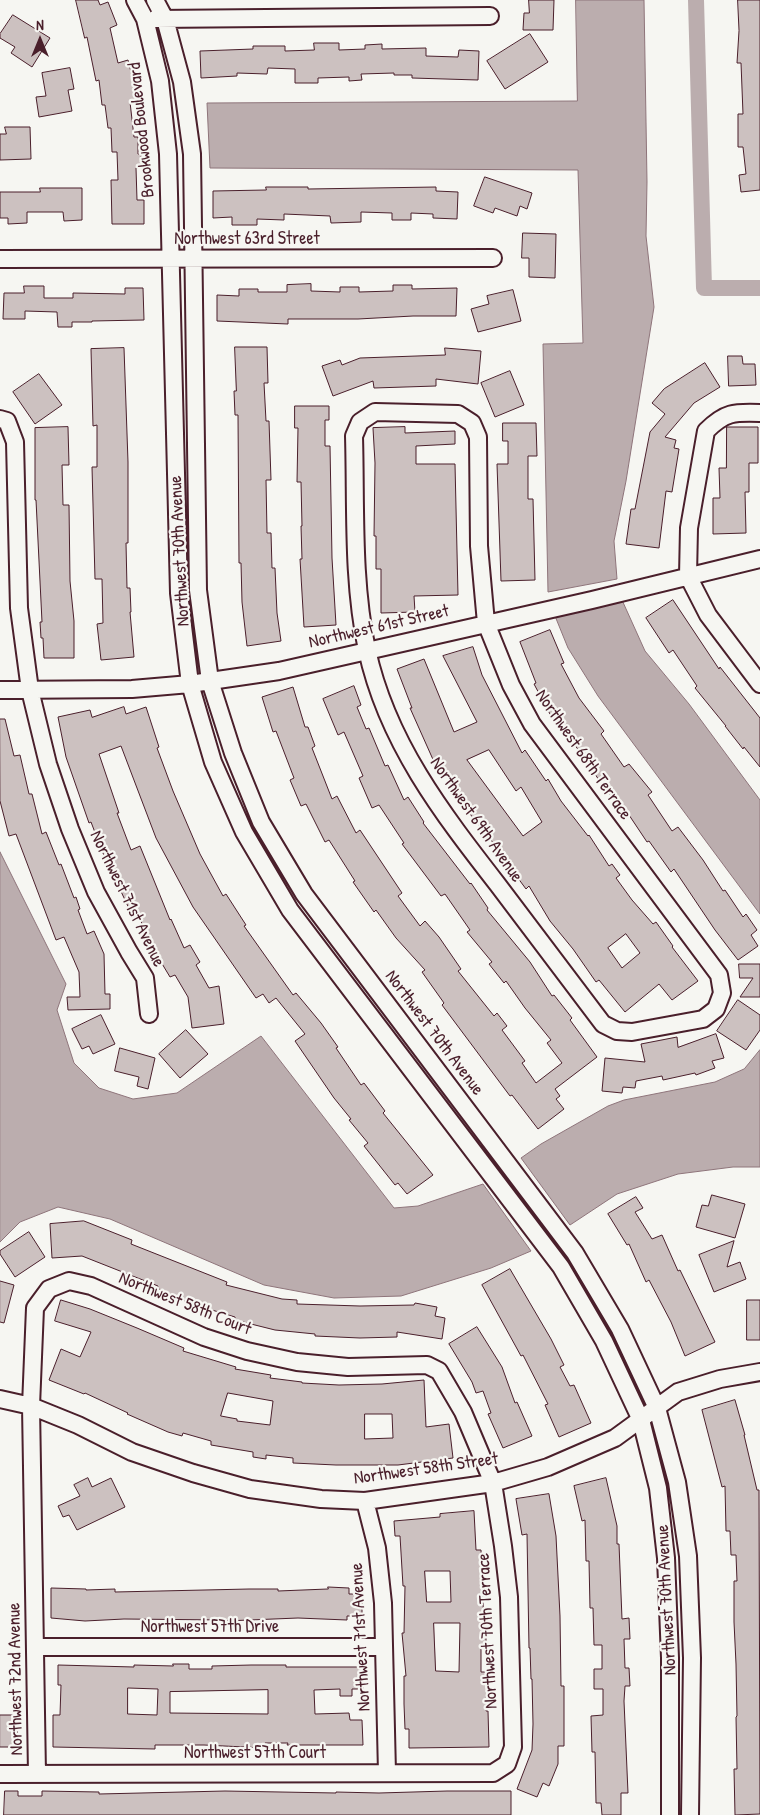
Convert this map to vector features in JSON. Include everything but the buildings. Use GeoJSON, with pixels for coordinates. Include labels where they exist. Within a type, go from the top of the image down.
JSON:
{"type":"FeatureCollection","features":[{"type":"Feature","properties":{"kind":"street","name":"Brookwood Boulevard"},"geometry":{"type":"LineString","coordinates":[[135,0],[145,19],[160,81],[167,145],[172,259]]}},
{"type":"Feature","properties":{"kind":"street"},"geometry":{"type":"LineString","coordinates":[[155,0],[165,19],[182,82],[192,154],[193,259]]}},
{"type":"Feature","properties":{"kind":"street"},"geometry":{"type":"LineString","coordinates":[[145,19],[490,16]]}},
{"type":"Feature","properties":{"kind":"street","name":"Northwest 63rd Street"},"geometry":{"type":"LineString","coordinates":[[0,259],[493,258]]}},
{"type":"Feature","properties":{"kind":"street","name":"Northwest 70th Avenue"},"geometry":{"type":"LineString","coordinates":[[172,259],[179,593],[190,684],[213,762],[244,832],[290,910],[561,1268],[604,1341],[641,1420],[658,1488],[666,1558],[670,1658],[670,1815]]}},
{"type":"Feature","properties":{"kind":"street","name":"Northwest 70th Avenue"},"geometry":{"type":"LineString","coordinates":[[193,259],[198,590],[210,681],[233,753],[261,822],[304,894],[575,1253],[620,1329],[657,1408],[677,1482],[688,1556],[692,1658],[690,1815]]}},
{"type":"Feature","properties":{"kind":"street","name":"Northwest 68th Terrace"},"geometry":{"type":"LineString","coordinates":[[360,422],[375,412],[458,414],[472,423],[478,436],[479,546],[486,623],[511,685],[532,724],[719,975],[722,993],[716,1009],[704,1019],[632,1032],[618,1031]]}},
{"type":"Feature","properties":{"kind":"street"},"geometry":{"type":"LineString","coordinates":[[760,413],[734,412],[717,420],[706,430],[689,528],[688,576],[708,615],[755,666],[760,684]]}},
{"type":"Feature","properties":{"kind":"street","name":"Northwest 71st Avenue"},"geometry":{"type":"LineString","coordinates":[[3,420],[15,442],[19,608],[30,690],[48,764],[70,829],[96,892],[145,978],[149,1014]]}},
{"type":"Feature","properties":{"kind":"street","name":"Northwest 69th Avenue"},"geometry":{"type":"LineString","coordinates":[[360,422],[354,436],[358,583],[367,650],[387,713],[415,770],[444,815],[603,1024],[618,1031]]}},
{"type":"Feature","properties":{"kind":"street","name":"Northwest 61st Street"},"geometry":{"type":"LineString","coordinates":[[0,690],[132,689],[190,684],[279,671],[592,600],[760,559]]}},
{"type":"Feature","properties":{"kind":"street","name":"Northwest 58th Court"},"geometry":{"type":"LineString","coordinates":[[49,1288],[69,1281],[91,1286],[204,1337],[247,1352],[297,1362],[348,1367],[427,1364]]}},
{"type":"Feature","properties":{"kind":"street","name":"Northwest 72nd Avenue"},"geometry":{"type":"LineString","coordinates":[[37,1774],[31,1406],[35,1308],[49,1288]]}},
{"type":"Feature","properties":{"kind":"street","name":"Northwest 70th Terrace"},"geometry":{"type":"LineString","coordinates":[[427,1364],[439,1371],[463,1412],[492,1483],[510,1597],[513,1747],[507,1764]]}},
{"type":"Feature","properties":{"kind":"street","name":"Northwest 58th Street"},"geometry":{"type":"LineString","coordinates":[[0,1399],[31,1406],[78,1425],[132,1452],[193,1473],[250,1489],[321,1499],[365,1501],[492,1483],[548,1467],[615,1438],[678,1392],[720,1379],[760,1372]]}},
{"type":"Feature","properties":{"kind":"street","name":"Northwest 71st Avenue"},"geometry":{"type":"LineString","coordinates":[[365,1501],[377,1548],[383,1603],[387,1773]]}},
{"type":"Feature","properties":{"kind":"street","name":"Northwest 57th Drive"},"geometry":{"type":"LineString","coordinates":[[36,1647],[383,1647]]}},
{"type":"Feature","properties":{"kind":"street","name":"Northwest 57th Court"},"geometry":{"type":"LineString","coordinates":[[0,1774],[492,1773],[507,1764]]}},
{"type":"Feature","properties":{"kind":"shaded area"},"geometry":{"type":"Polygon","coordinates":[[[576,0],[644,0],[646,236],[654,307],[626,481],[614,541],[617,579],[548,592],[543,344],[583,343],[578,170],[210,168],[207,103],[577,101],[576,0]]]}},
{"type":"Feature","properties":{"kind":"shaded area"},"geometry":{"type":"Polygon","coordinates":[[[622,600],[645,651],[689,704],[760,800],[760,914],[598,696],[568,648],[555,616],[622,600]]]}},
{"type":"Feature","properties":{"kind":"shaded area"},"geometry":{"type":"Polygon","coordinates":[[[0,852],[66,984],[57,1010],[74,1063],[99,1088],[133,1099],[177,1093],[261,1036],[394,1208],[418,1206],[483,1184],[531,1251],[491,1268],[401,1296],[334,1298],[264,1285],[110,1219],[58,1207],[20,1222],[0,1242],[0,852]]]}},
{"type":"Feature","properties":{"kind":"shaded area"},"geometry":{"type":"Polygon","coordinates":[[[760,1050],[760,1167],[733,1167],[678,1174],[617,1194],[570,1225],[521,1158],[541,1144],[608,1106],[624,1100],[715,1082],[744,1069],[760,1050]]]}},
{"type":"Feature","properties":{"kind":"waterway"},"geometry":{"type":"LineString","coordinates":[[696,0],[704,288],[760,288]]}}]}
